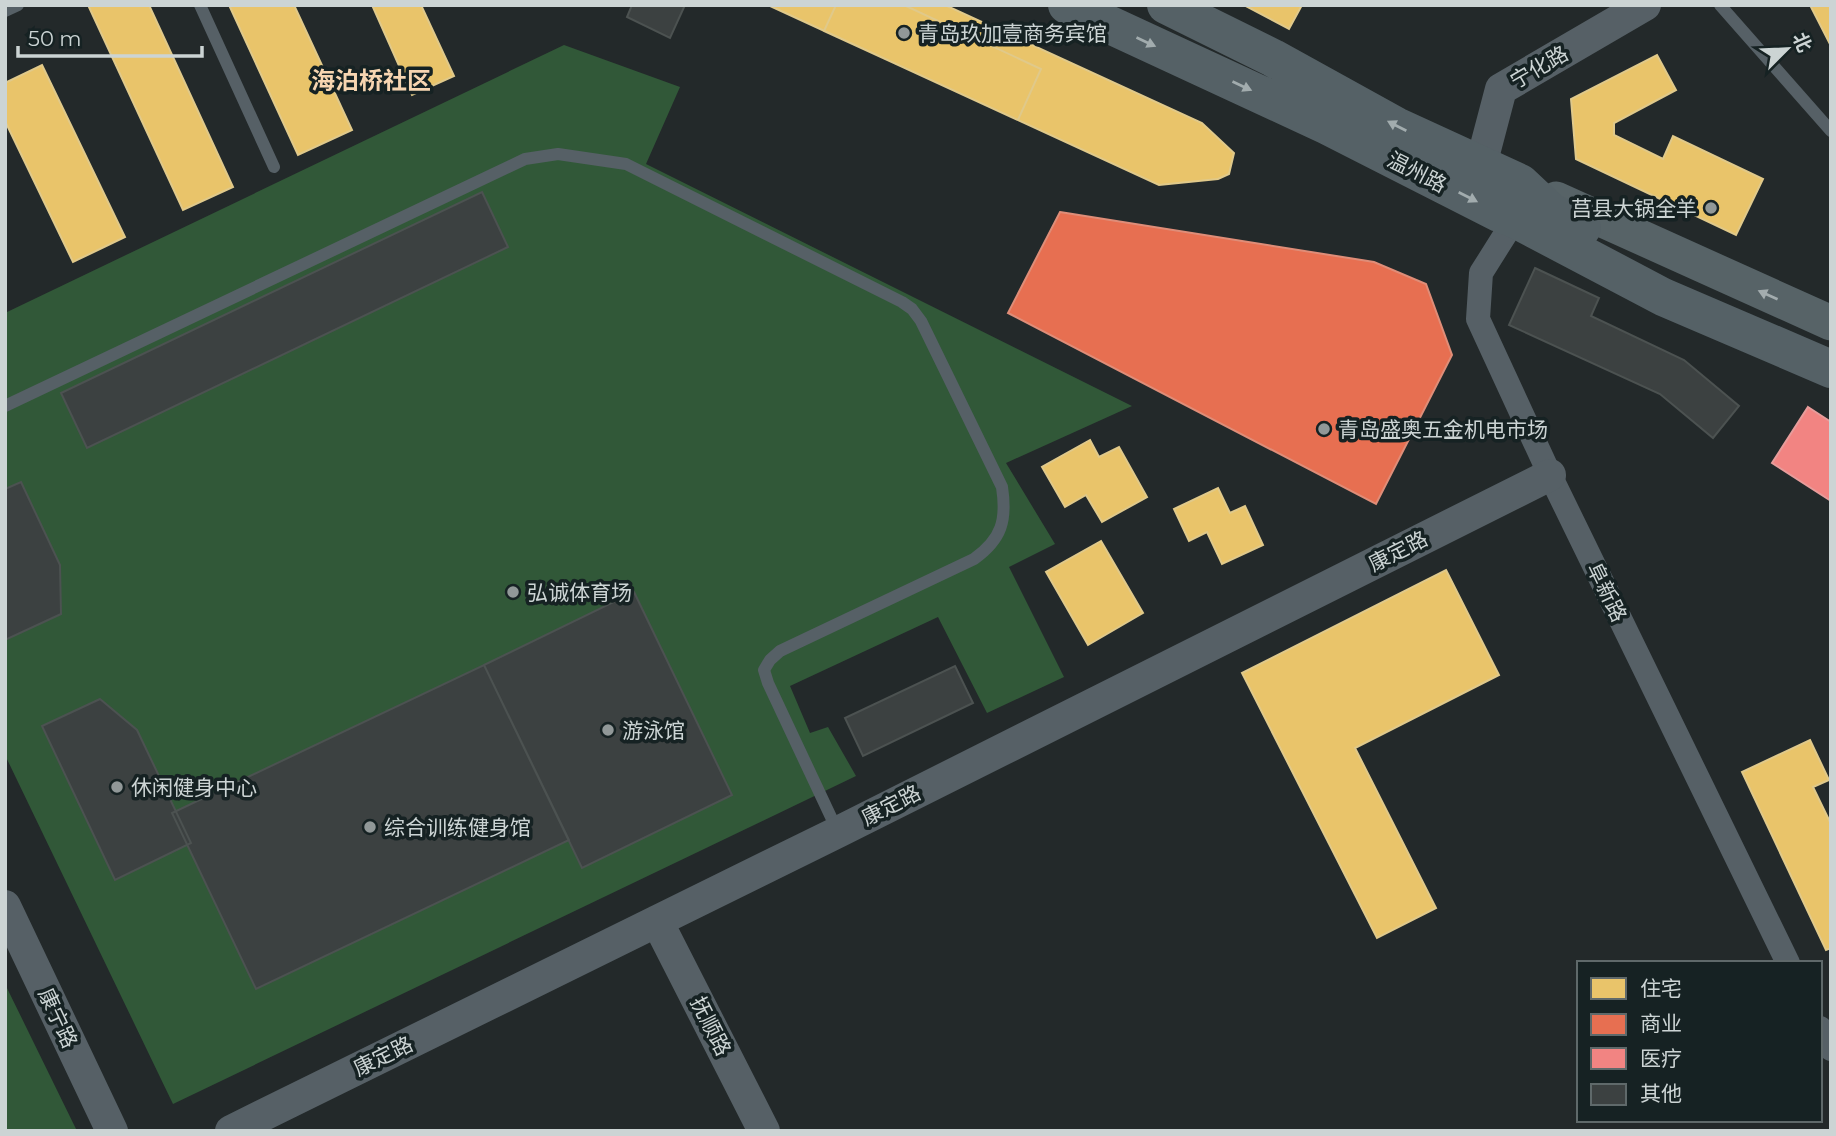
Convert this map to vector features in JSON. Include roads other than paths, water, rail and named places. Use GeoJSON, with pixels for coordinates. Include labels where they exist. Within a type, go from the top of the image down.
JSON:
{"type":"FeatureCollection","features":[{"type":"Feature","properties":{"kind":"main road","name":"温州路"},"geometry":{"type":"LineString","coordinates":[[1067,5],[1328,126],[1499,213],[1517,201]]}},
{"type":"Feature","properties":{"kind":"main road","name":"温州路"},"geometry":{"type":"LineString","coordinates":[[1166,5],[1273,58],[1396,126],[1481,165],[1517,201],[1663,298],[1831,369]]}},
{"type":"Feature","properties":{"kind":"main road","name":"温州路"},"geometry":{"type":"LineString","coordinates":[[1517,201],[1831,323]]}},
{"type":"Feature","properties":{"kind":"main road","name":"温州路"},"geometry":{"type":"LineString","coordinates":[[1517,201],[1551,212],[1831,360]]}},
{"type":"Feature","properties":{"kind":"main road","name":"温州路"},"geometry":{"type":"LineString","coordinates":[[1766,343],[1831,383]]}},
{"type":"Feature","properties":{"kind":"street","name":"宁化路"},"geometry":{"type":"LineString","coordinates":[[1481,165],[1501,89],[1645,5]]}},
{"type":"Feature","properties":{"kind":"street","name":"阜新路"},"geometry":{"type":"LineString","coordinates":[[1517,201],[1481,273],[1478,319],[1550,475],[1787,961]]}},
{"type":"Feature","properties":{"kind":"street","name":"康定路"},"geometry":{"type":"LineString","coordinates":[[231,1131],[838,832],[1550,475]]}},
{"type":"Feature","properties":{"kind":"street","name":"康宁路"},"geometry":{"type":"LineString","coordinates":[[5,906],[112,1131]]}},
{"type":"Feature","properties":{"kind":"street","name":"抚顺路"},"geometry":{"type":"LineString","coordinates":[[657,921],[764,1131]]}},
{"type":"Feature","properties":{"kind":"street"},"geometry":{"type":"LineString","coordinates":[[1822,1032],[1831,1049]]}},
{"type":"Feature","properties":{"kind":"lane"},"geometry":{"type":"LineString","coordinates":[[5,11],[18,5]]}},
{"type":"Feature","properties":{"kind":"lane"},"geometry":{"type":"LineString","coordinates":[[200,5],[274,167]]}},
{"type":"Feature","properties":{"kind":"lane"},"geometry":{"type":"LineString","coordinates":[[1720,5],[1831,131]]}},
{"type":"Feature","properties":{"kind":"lane"},"geometry":{"type":"LineString","coordinates":[[5,406],[524,159],[539,156],[558,154],[626,164],[890,296],[912,309],[921,321],[1002,487],[1003,523],[987,550],[974,559],[780,651],[769,660],[764,670],[768,683],[838,832]]}},
{"type":"Feature","properties":{"kind":"place","name":"青岛玖加壹商务宾馆"},"geometry":{"type":"Point","coordinates":[904,33]}},
{"type":"Feature","properties":{"kind":"place","name":"莒县大锅全羊"},"geometry":{"type":"Point","coordinates":[1711,208]}},
{"type":"Feature","properties":{"kind":"place","name":"青岛盛奥五金机电市场"},"geometry":{"type":"Point","coordinates":[1324,429]}},
{"type":"Feature","properties":{"kind":"place","name":"弘诚体育场"},"geometry":{"type":"Point","coordinates":[513,592]}},
{"type":"Feature","properties":{"kind":"place","name":"游泳馆"},"geometry":{"type":"Point","coordinates":[608,730]}},
{"type":"Feature","properties":{"kind":"place","name":"休闲健身中心"},"geometry":{"type":"Point","coordinates":[117,787]}},
{"type":"Feature","properties":{"kind":"place","name":"综合训练健身馆"},"geometry":{"type":"Point","coordinates":[370,827]}},
{"type":"Feature","properties":{"kind":"district","name":"海泊桥社区"},"geometry":{"type":"Point","coordinates":[371,80]}}]}
